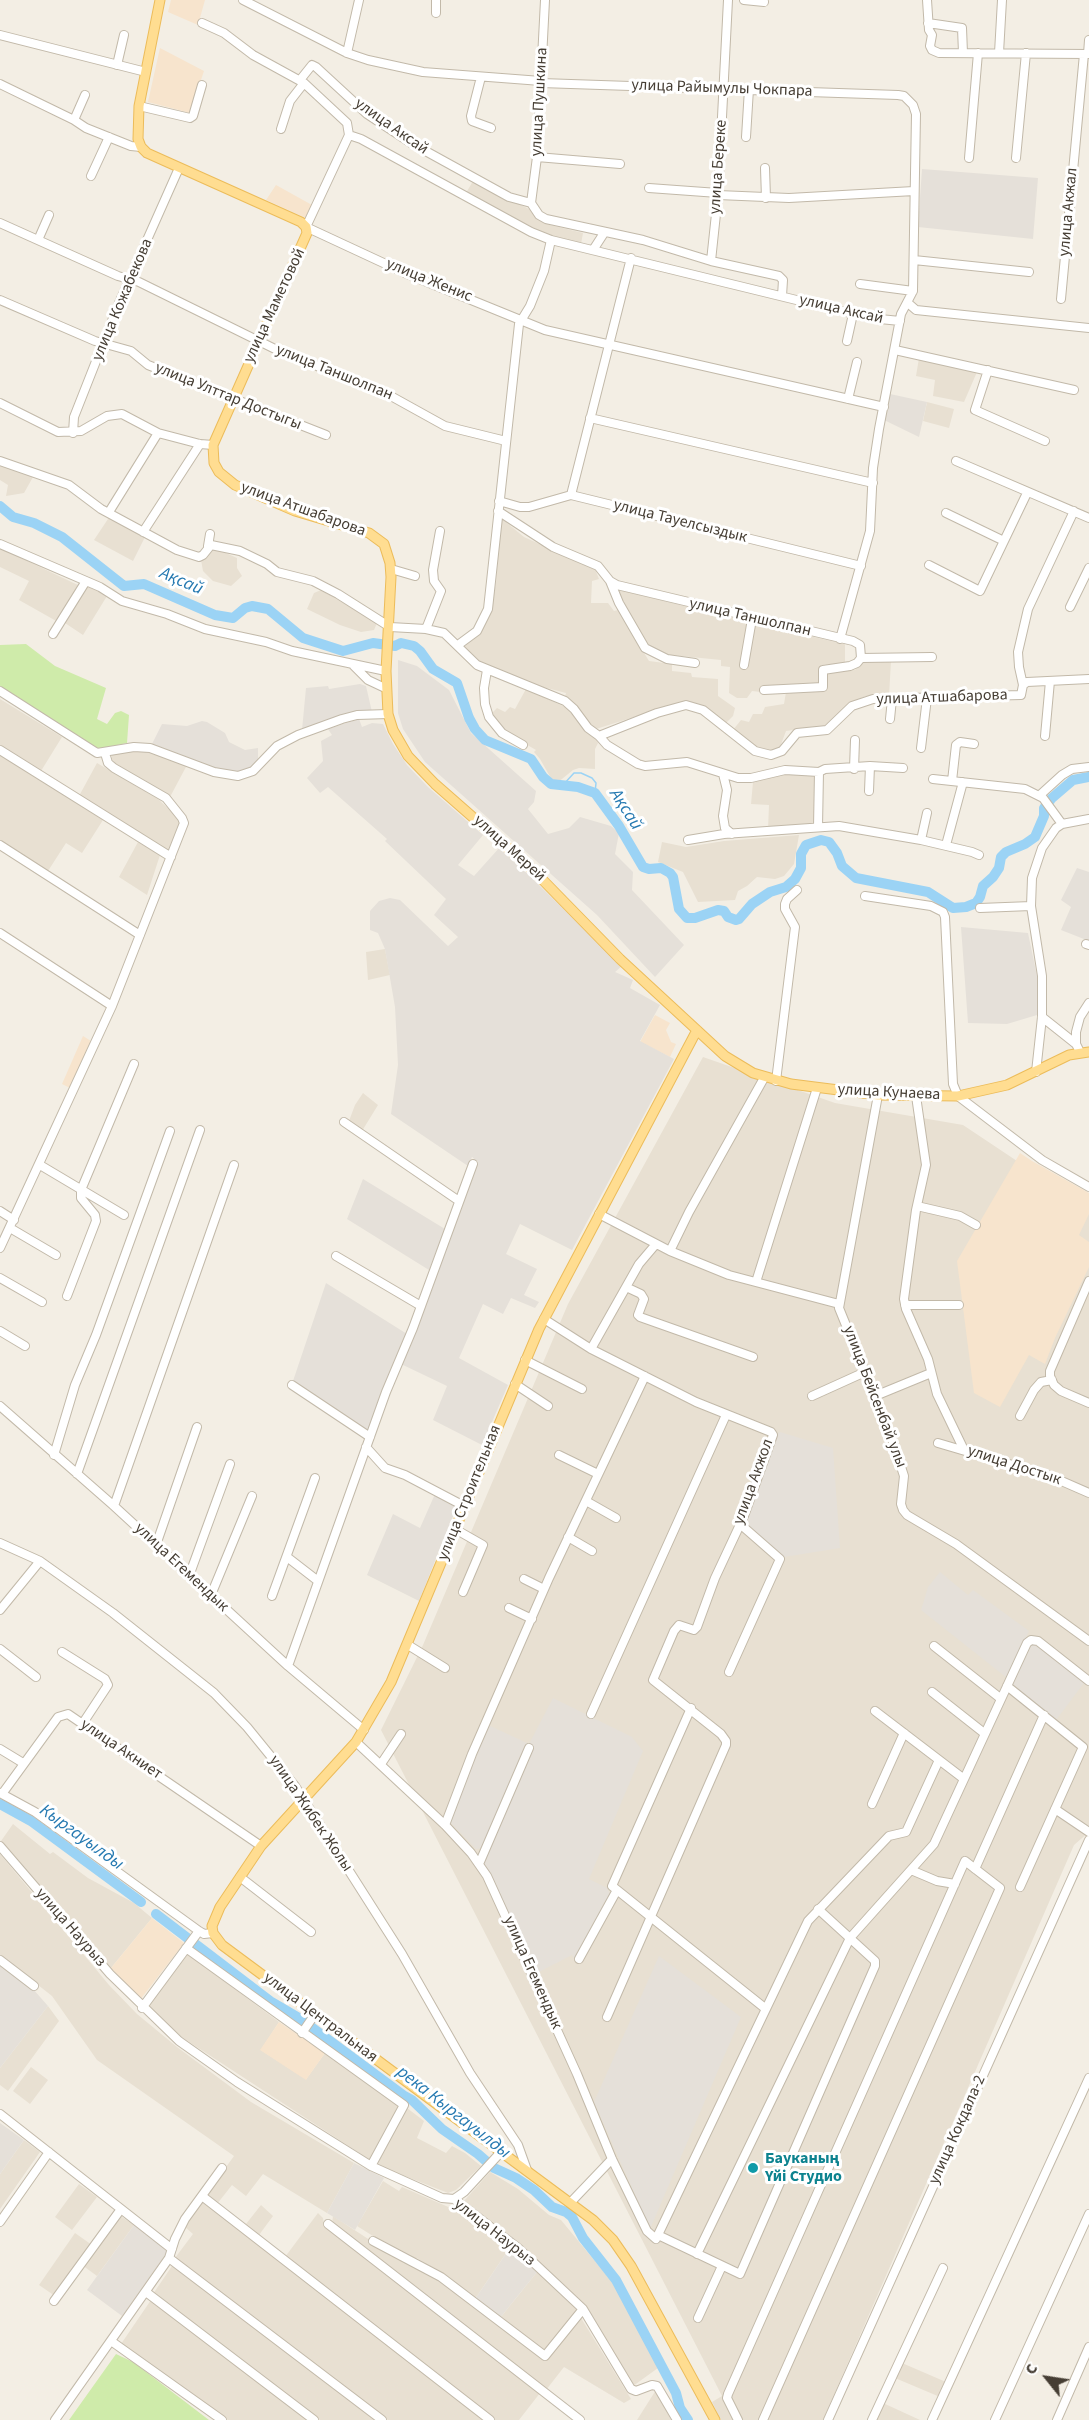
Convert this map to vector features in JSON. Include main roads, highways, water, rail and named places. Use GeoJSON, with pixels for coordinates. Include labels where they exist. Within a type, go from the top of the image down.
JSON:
{"type":"FeatureCollection","features":[{"type":"Feature","properties":{"kind":"main road","name":"улица Женис"},"geometry":{"type":"LineString","coordinates":[[160,0],[139,106],[138,139],[141,147],[147,153],[179,168],[289,215],[306,227]]}},
{"type":"Feature","properties":{"kind":"main road","name":"улица Маметовой"},"geometry":{"type":"LineString","coordinates":[[213,445],[306,239],[306,227]]}},
{"type":"Feature","properties":{"kind":"main road","name":"улица Атшабарова"},"geometry":{"type":"LineString","coordinates":[[213,445],[214,463],[225,479],[263,499],[369,533],[384,544],[388,551],[391,569],[388,638]]}},
{"type":"Feature","properties":{"kind":"main road","name":"улица Мерей"},"geometry":{"type":"LineString","coordinates":[[388,638],[385,688],[388,714],[399,743],[419,769],[533,870],[620,959],[697,1030]]}},
{"type":"Feature","properties":{"kind":"main road","name":"улица Кунаева"},"geometry":{"type":"LineString","coordinates":[[697,1030],[735,1064],[764,1078],[817,1088],[878,1095],[958,1096],[1007,1086],[1082,1049]]}},
{"type":"Feature","properties":{"kind":"main road","name":"улица Строительная"},"geometry":{"type":"LineString","coordinates":[[213,1933],[214,1920],[261,1846],[356,1742],[391,1682],[544,1319],[697,1030]]}},
{"type":"Feature","properties":{"kind":"main road","name":"улица Центральная"},"geometry":{"type":"LineString","coordinates":[[213,1933],[222,1945],[314,2017],[593,2220],[622,2252],[715,2420]]}},
{"type":"Feature","properties":{"kind":"waterway","name":"Ақсай"},"geometry":{"type":"LineString","coordinates":[[0,506],[13,517],[34,523],[62,537],[124,586],[144,584],[215,615],[233,618],[245,608],[252,606],[268,609],[303,638],[343,651],[373,643],[395,646],[401,643],[414,646],[433,669],[457,683],[469,718],[485,740],[531,759],[543,777],[551,784],[578,787],[595,793],[619,826],[643,867],[661,868],[673,877],[679,909],[687,918],[695,918],[718,910],[724,911],[728,917],[739,919],[752,904],[770,892],[786,887],[795,879],[801,868],[801,854],[806,845],[821,840],[829,842],[842,866],[856,878],[928,892],[953,908],[966,907],[976,903],[983,886],[999,868],[1001,857],[1035,837],[1044,816],[1044,808],[1052,798],[1073,780],[1089,777]]}},
{"type":"Feature","properties":{"kind":"waterway"},"geometry":{"type":"LineString","coordinates":[[563,785],[574,773],[581,773],[592,778],[596,783],[595,793]]}},
{"type":"Feature","properties":{"kind":"waterway","name":"Кыргауылды"},"geometry":{"type":"LineString","coordinates":[[0,1804],[31,1821],[141,1902]]}},
{"type":"Feature","properties":{"kind":"waterway","name":"река Кыргауылды"},"geometry":{"type":"LineString","coordinates":[[156,1914],[270,2001],[299,2018],[412,2100],[442,2129],[494,2168],[516,2178],[534,2190],[552,2207],[572,2217],[583,2238],[616,2280],[688,2420]]}},
{"type":"Feature","properties":{"kind":"place","name":"Бауканың Үйі Студио"},"geometry":{"type":"Point","coordinates":[753,2168]}}]}
